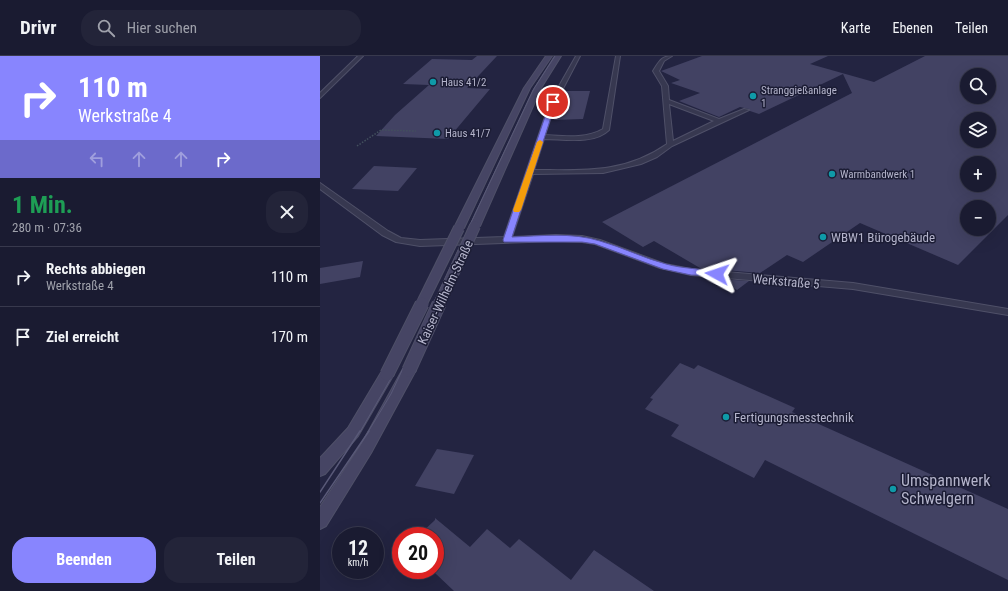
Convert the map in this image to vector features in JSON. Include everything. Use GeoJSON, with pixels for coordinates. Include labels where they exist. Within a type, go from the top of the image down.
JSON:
{"type":"FeatureCollection","features":[{"type":"Feature","properties":{"kind":"main road","name":"Kaiser-Wilhelm-Straße"},"geometry":{"type":"LineString","coordinates":[[320,469],[353,432],[387,374],[528,88],[549,56]]}},
{"type":"Feature","properties":{"kind":"main road","name":"Kaiser-Wilhelm-Straße"},"geometry":{"type":"LineString","coordinates":[[320,522],[366,449],[409,370],[538,88],[558,56]]}},
{"type":"Feature","properties":{"kind":"lane"},"geometry":{"type":"LineString","coordinates":[[320,96],[361,56]]}},
{"type":"Feature","properties":{"kind":"lane"},"geometry":{"type":"LineString","coordinates":[[507,240],[553,102],[578,56]]}},
{"type":"Feature","properties":{"kind":"lane"},"geometry":{"type":"LineString","coordinates":[[542,137],[593,136],[601,134],[606,130],[618,56]]}},
{"type":"Feature","properties":{"kind":"lane"},"geometry":{"type":"LineString","coordinates":[[670,56],[662,60],[656,71],[665,86],[670,145]]}},
{"type":"Feature","properties":{"kind":"lane"},"geometry":{"type":"LineString","coordinates":[[667,101],[719,122]]}},
{"type":"Feature","properties":{"kind":"lane"},"geometry":{"type":"LineString","coordinates":[[530,172],[593,171],[630,166],[646,161],[661,153],[670,145],[746,110]]}},
{"type":"Feature","properties":{"kind":"lane","name":"Werkstraße 5"},"geometry":{"type":"LineString","coordinates":[[320,185],[385,234],[399,240],[420,243],[556,238],[582,239],[597,242],[663,266],[691,272],[874,289],[1008,312]]}},
{"type":"Feature","properties":{"kind":"path"},"geometry":{"type":"LineString","coordinates":[[357,146],[366,141],[375,132],[380,130],[416,131]]}},
{"type":"Feature","properties":{"kind":"building"},"geometry":{"type":"Polygon","coordinates":[[[477,56],[497,56],[467,88],[490,89],[448,139],[376,136],[395,115],[429,85],[403,84],[432,59],[472,60],[477,56]]]}},
{"type":"Feature","properties":{"kind":"building","name":"Warmbandwerk 1"},"geometry":{"type":"Polygon","coordinates":[[[702,56],[828,56],[810,64],[874,82],[925,56],[1008,56],[1008,215],[996,227],[996,200],[960,200],[960,236],[987,236],[958,265],[860,223],[803,262],[787,255],[760,273],[700,268],[654,241],[643,247],[602,222],[852,93],[843,74],[759,114],[750,111],[749,109],[740,107],[719,117],[679,101],[700,93],[671,83],[680,80],[661,71],[702,56]]]}},
{"type":"Feature","properties":{"kind":"building"},"geometry":{"type":"Polygon","coordinates":[[[564,91],[590,91],[583,119],[554,120],[564,91]]]}},
{"type":"Feature","properties":{"kind":"building"},"geometry":{"type":"Polygon","coordinates":[[[374,166],[417,168],[398,191],[352,189],[374,166]]]}},
{"type":"Feature","properties":{"kind":"building"},"geometry":{"type":"Polygon","coordinates":[[[363,261],[360,277],[320,284],[320,268],[363,261]]]}},
{"type":"Feature","properties":{"kind":"building"},"geometry":{"type":"Polygon","coordinates":[[[718,279],[749,281],[737,290],[718,279]]]}},
{"type":"Feature","properties":{"kind":"building"},"geometry":{"type":"Polygon","coordinates":[[[680,363],[694,369],[698,365],[795,408],[792,412],[1008,509],[1008,580],[765,460],[754,478],[671,436],[679,425],[645,409],[653,399],[650,398],[680,363]]]}},
{"type":"Feature","properties":{"kind":"building"},"geometry":{"type":"Polygon","coordinates":[[[437,449],[474,455],[454,494],[415,486],[437,449]]]}},
{"type":"Feature","properties":{"kind":"building"},"geometry":{"type":"Polygon","coordinates":[[[435,518],[470,547],[487,529],[510,548],[519,539],[571,580],[594,550],[654,591],[454,591],[441,579],[444,579],[444,527],[428,527],[435,520],[435,518]]]}},
{"type":"Feature","properties":{"kind":"tram line"},"geometry":{"type":"LineString","coordinates":[[368,432],[391,394],[533,90],[555,56]]}},
{"type":"Feature","properties":{"kind":"tram line"},"geometry":{"type":"LineString","coordinates":[[360,432],[390,380],[410,341]]}},
{"type":"Feature","properties":{"kind":"tram line"},"geometry":{"type":"LineString","coordinates":[[320,492],[360,431]]}},
{"type":"Feature","properties":{"kind":"tram line"},"geometry":{"type":"LineString","coordinates":[[320,503],[369,431]]}},
{"type":"Feature","properties":{"kind":"slow traffic"},"geometry":{"type":"LineString","coordinates":[[517,210],[540,142]]}},
{"type":"Feature","properties":{"kind":"place","name":"Haus 41/2"},"geometry":{"type":"Point","coordinates":[433,82]}},
{"type":"Feature","properties":{"kind":"place","name":"Stranggießanlage 1"},"geometry":{"type":"Point","coordinates":[753,96]}},
{"type":"Feature","properties":{"kind":"place","name":"Haus 41/7"},"geometry":{"type":"Point","coordinates":[437,133]}},
{"type":"Feature","properties":{"kind":"place","name":"Warmbandwerk 1"},"geometry":{"type":"Point","coordinates":[832,174]}},
{"type":"Feature","properties":{"kind":"place","name":"WBW1 Bürogebäude"},"geometry":{"type":"Point","coordinates":[823,237]}},
{"type":"Feature","properties":{"kind":"place","name":"Fertigungsmesstechnik"},"geometry":{"type":"Point","coordinates":[726,417]}},
{"type":"Feature","properties":{"kind":"place","name":"Umspannwerk Schwelgern"},"geometry":{"type":"Point","coordinates":[893,489]}},
{"type":"Feature","properties":{"kind":"route"},"geometry":{"type":"LineString","coordinates":[[553,102],[507,240],[556,238],[582,239],[597,242],[663,266],[691,272],[717,274]]}}]}
